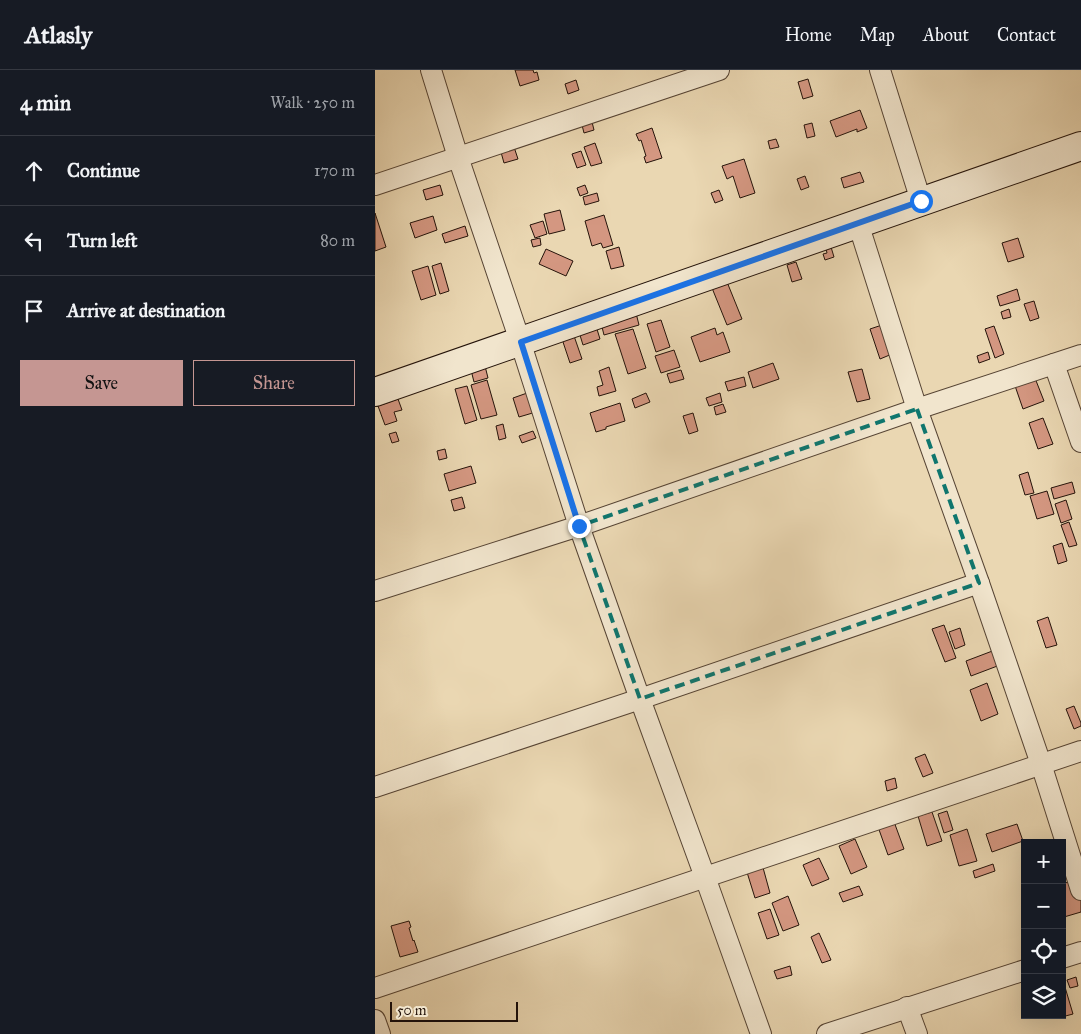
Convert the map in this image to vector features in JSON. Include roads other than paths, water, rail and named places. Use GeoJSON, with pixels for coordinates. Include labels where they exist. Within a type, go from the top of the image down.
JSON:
{"type":"FeatureCollection","features":[{"type":"Feature","properties":{"kind":"street"},"geometry":{"type":"LineString","coordinates":[[431,70],[458,157],[521,342],[579,526],[761,1034]]}},
{"type":"Feature","properties":{"kind":"street"},"geometry":{"type":"LineString","coordinates":[[375,185],[719,70]]}},
{"type":"Feature","properties":{"kind":"street"},"geometry":{"type":"LineString","coordinates":[[879,70],[921,201]]}},
{"type":"Feature","properties":{"kind":"street"},"geometry":{"type":"LineString","coordinates":[[375,392],[1081,146]]}},
{"type":"Feature","properties":{"kind":"street"},"geometry":{"type":"LineString","coordinates":[[858,223],[917,409],[1041,764],[1081,890]]}},
{"type":"Feature","properties":{"kind":"street"},"geometry":{"type":"LineString","coordinates":[[375,591],[579,526],[917,409],[1081,356]]}},
{"type":"Feature","properties":{"kind":"street"},"geometry":{"type":"LineString","coordinates":[[1054,364],[1081,442]]}},
{"type":"Feature","properties":{"kind":"street"},"geometry":{"type":"LineString","coordinates":[[375,788],[979,584]]}},
{"type":"Feature","properties":{"kind":"street"},"geometry":{"type":"LineString","coordinates":[[375,988],[1081,751]]}},
{"type":"Feature","properties":{"kind":"street"},"geometry":{"type":"LineString","coordinates":[[1066,957],[1081,952]]}},
{"type":"Feature","properties":{"kind":"street"},"geometry":{"type":"LineString","coordinates":[[827,1034],[1021,971]]}},
{"type":"Feature","properties":{"kind":"street"},"geometry":{"type":"LineString","coordinates":[[907,1007],[917,1034]]}},
{"type":"Feature","properties":{"kind":"street"},"geometry":{"type":"LineString","coordinates":[[375,1020],[380,1034]]}}]}
